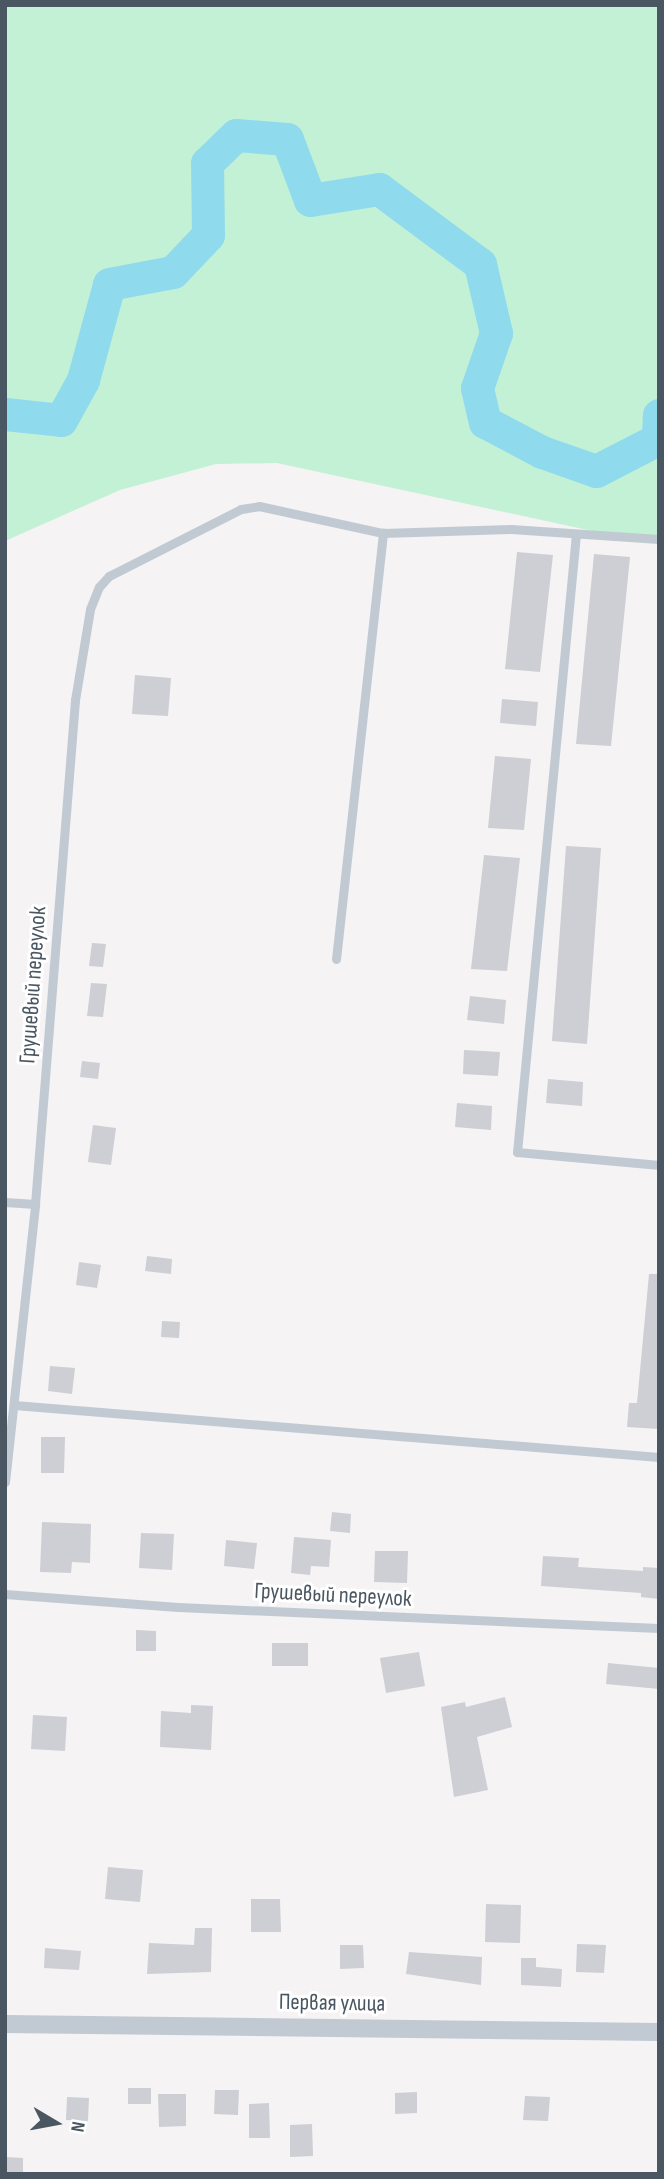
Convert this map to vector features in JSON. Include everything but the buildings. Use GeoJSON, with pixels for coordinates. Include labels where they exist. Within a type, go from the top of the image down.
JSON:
{"type":"FeatureCollection","features":[{"type":"Feature","properties":{"kind":"street","name":"Первая улица"},"geometry":{"type":"LineString","coordinates":[[5,2024],[659,2032]]}},
{"type":"Feature","properties":{"kind":"lane","name":"Грушевый переулок"},"geometry":{"type":"LineString","coordinates":[[5,1482],[35,1204],[75,700],[90,609],[109,576],[242,509],[259,506],[383,533],[511,529],[659,539]]}},
{"type":"Feature","properties":{"kind":"lane"},"geometry":{"type":"LineString","coordinates":[[336,959],[383,533]]}},
{"type":"Feature","properties":{"kind":"lane"},"geometry":{"type":"LineString","coordinates":[[576,534],[517,1152],[659,1165]]}},
{"type":"Feature","properties":{"kind":"lane"},"geometry":{"type":"LineString","coordinates":[[5,1202],[35,1204]]}},
{"type":"Feature","properties":{"kind":"lane"},"geometry":{"type":"LineString","coordinates":[[13,1405],[659,1457]]}},
{"type":"Feature","properties":{"kind":"lane","name":"Грушевый переулок"},"geometry":{"type":"LineString","coordinates":[[5,1594],[391,1618],[659,1628]]}},
{"type":"Feature","properties":{"kind":"green space"},"geometry":{"type":"Polygon","coordinates":[[[5,5],[659,5],[659,539],[611,535],[277,463],[216,464],[120,490],[5,541],[5,5]]]}},
{"type":"Feature","properties":{"kind":"waterway"},"geometry":{"type":"LineString","coordinates":[[5,414],[61,420],[83,380],[109,284],[173,272],[208,235],[207,163],[236,135],[287,139],[310,200],[379,189],[480,264],[496,333],[477,388],[485,422],[542,452],[596,471],[658,439],[659,415]]}}]}
